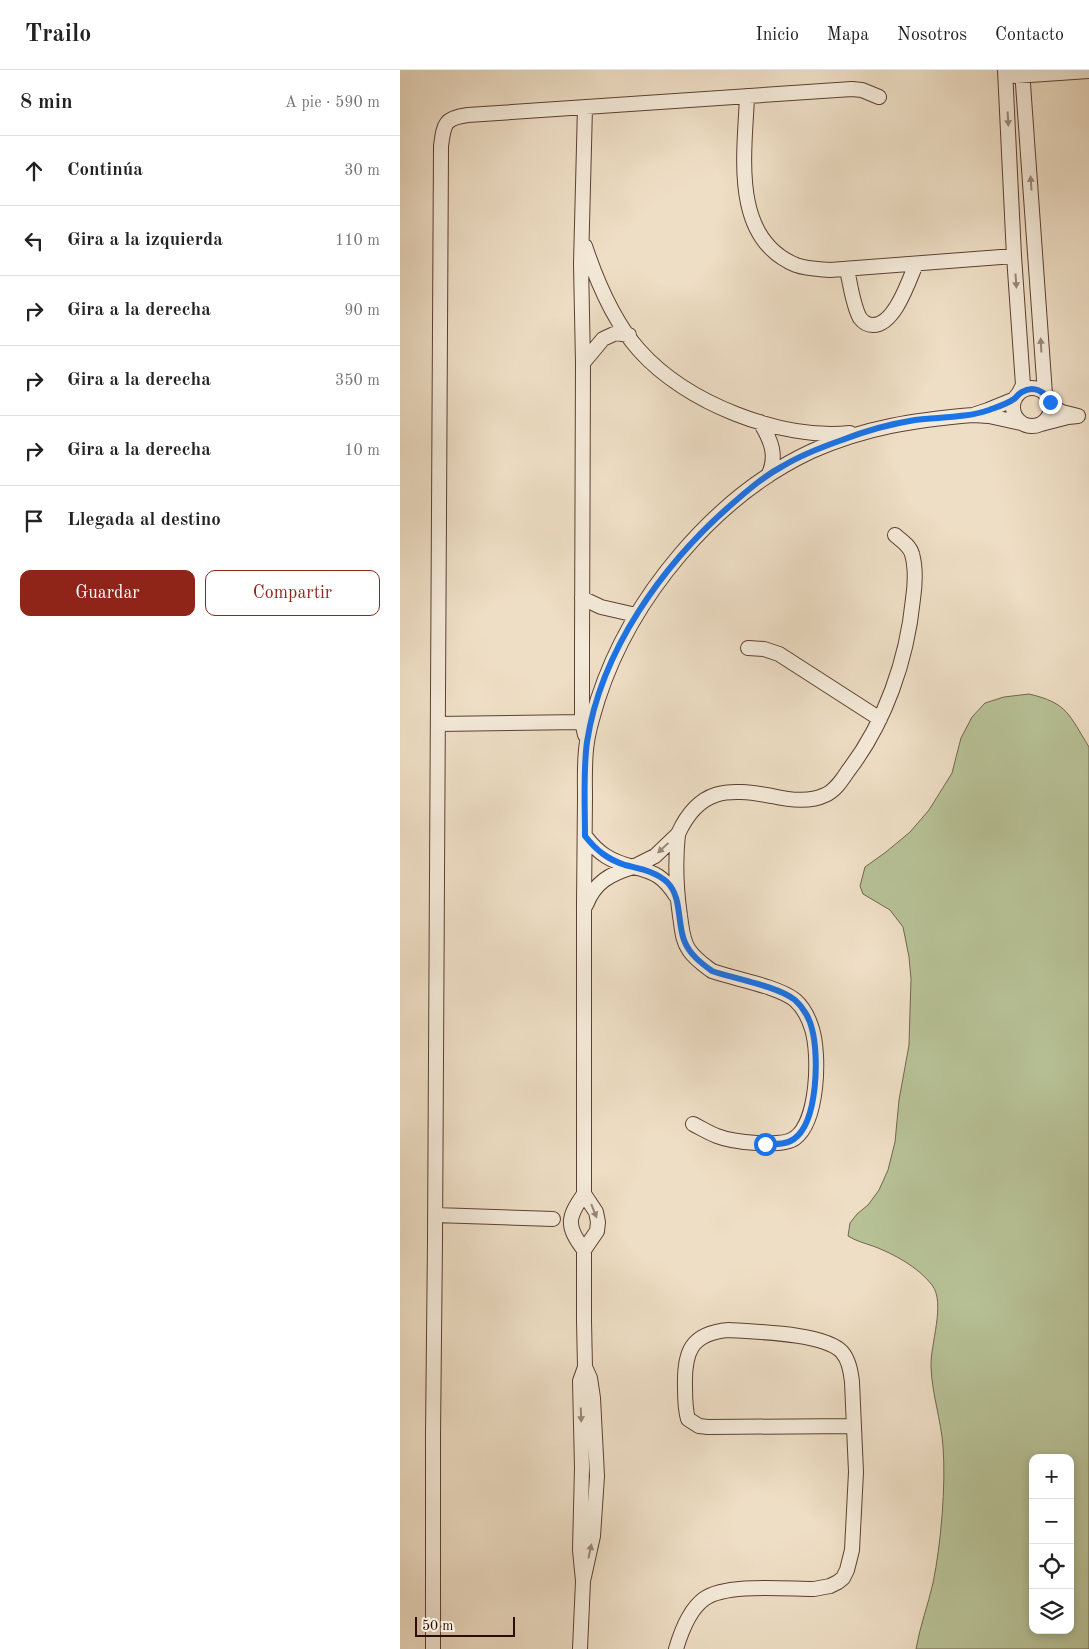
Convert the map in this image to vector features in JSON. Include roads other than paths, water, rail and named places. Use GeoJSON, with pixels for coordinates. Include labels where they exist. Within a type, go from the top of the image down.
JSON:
{"type":"FeatureCollection","features":[{"type":"Feature","properties":{"kind":"street"},"geometry":{"type":"LineString","coordinates":[[1021,423],[1014,415],[1013,409],[1023,385],[1014,256],[1005,73],[1089,71]]}},
{"type":"Feature","properties":{"kind":"street"},"geometry":{"type":"LineString","coordinates":[[1022,73],[1048,416],[1041,424]]}},
{"type":"Feature","properties":{"kind":"street"},"geometry":{"type":"LineString","coordinates":[[433,1649],[432,1436],[441,146],[443,130],[448,120],[455,117],[585,107],[852,88],[879,97]]}},
{"type":"Feature","properties":{"kind":"street"},"geometry":{"type":"LineString","coordinates":[[747,96],[746,196],[754,226],[762,240],[783,258],[797,265],[812,269],[830,270],[1014,256]]}},
{"type":"Feature","properties":{"kind":"street"},"geometry":{"type":"LineString","coordinates":[[580,1649],[583,1581],[580,1550],[582,1468],[580,1381],[585,1367],[584,1250],[597,1231],[598,1222],[596,1212],[584,1194],[584,910],[587,720],[582,598],[584,363],[581,264],[585,107]]}},
{"type":"Feature","properties":{"kind":"street"},"geometry":{"type":"LineString","coordinates":[[582,239],[610,306],[639,350],[680,384],[705,400],[726,410],[760,422],[812,433],[838,434],[870,430],[914,420],[973,415],[1031,426],[1068,417],[1084,418]]}},
{"type":"Feature","properties":{"kind":"street"},"geometry":{"type":"LineString","coordinates":[[847,269],[861,320],[867,324],[875,325],[883,322],[892,314],[900,301],[916,264]]}},
{"type":"Feature","properties":{"kind":"street"},"geometry":{"type":"LineString","coordinates":[[584,363],[602,339],[616,333],[629,335]]}},
{"type":"Feature","properties":{"kind":"street"},"geometry":{"type":"LineString","coordinates":[[973,415],[1017,396],[1024,390],[1035,389],[1062,412],[1084,418]]}},
{"type":"Feature","properties":{"kind":"street"},"geometry":{"type":"LineString","coordinates":[[760,422],[771,440],[773,450],[772,467],[768,476]]}},
{"type":"Feature","properties":{"kind":"street"},"geometry":{"type":"LineString","coordinates":[[587,720],[613,657],[636,615],[661,579],[694,539],[742,495],[783,466],[814,451],[870,430]]}},
{"type":"Feature","properties":{"kind":"street"},"geometry":{"type":"LineString","coordinates":[[584,910],[597,885],[616,872],[633,867],[655,856],[678,834],[690,812],[706,798],[729,792],[801,800],[824,796],[841,781],[855,763],[880,719],[895,682],[909,630],[915,584],[912,554],[908,545],[895,535]]}},
{"type":"Feature","properties":{"kind":"street"},"geometry":{"type":"LineString","coordinates":[[582,598],[601,607],[636,615]]}},
{"type":"Feature","properties":{"kind":"street"},"geometry":{"type":"LineString","coordinates":[[748,648],[764,649],[779,654],[880,719]]}},
{"type":"Feature","properties":{"kind":"street"},"geometry":{"type":"LineString","coordinates":[[438,724],[587,720]]}},
{"type":"Feature","properties":{"kind":"street"},"geometry":{"type":"LineString","coordinates":[[678,834],[676,896],[684,941],[695,957],[712,971],[783,993],[795,1000],[808,1018],[812,1029],[816,1079],[807,1121],[801,1132],[794,1139],[786,1143],[765,1144],[718,1137],[693,1124]]}},
{"type":"Feature","properties":{"kind":"street"},"geometry":{"type":"LineString","coordinates":[[585,836],[598,852],[610,859],[659,876],[668,883],[676,896]]}},
{"type":"Feature","properties":{"kind":"street"},"geometry":{"type":"LineString","coordinates":[[435,1215],[553,1219],[575,1206],[584,1194]]}},
{"type":"Feature","properties":{"kind":"street"},"geometry":{"type":"LineString","coordinates":[[572,1233],[570,1220],[575,1206]]}},
{"type":"Feature","properties":{"kind":"street"},"geometry":{"type":"LineString","coordinates":[[553,1219],[572,1233],[584,1250]]}},
{"type":"Feature","properties":{"kind":"street"},"geometry":{"type":"LineString","coordinates":[[676,1649],[682,1632],[696,1606],[703,1599],[718,1592],[740,1589],[824,1588],[843,1578],[852,1550],[856,1472],[854,1426],[850,1369],[844,1354],[828,1342],[817,1339],[749,1331],[717,1331],[698,1340],[691,1347],[685,1368],[686,1412],[688,1419],[699,1426],[854,1426]]}}]}
